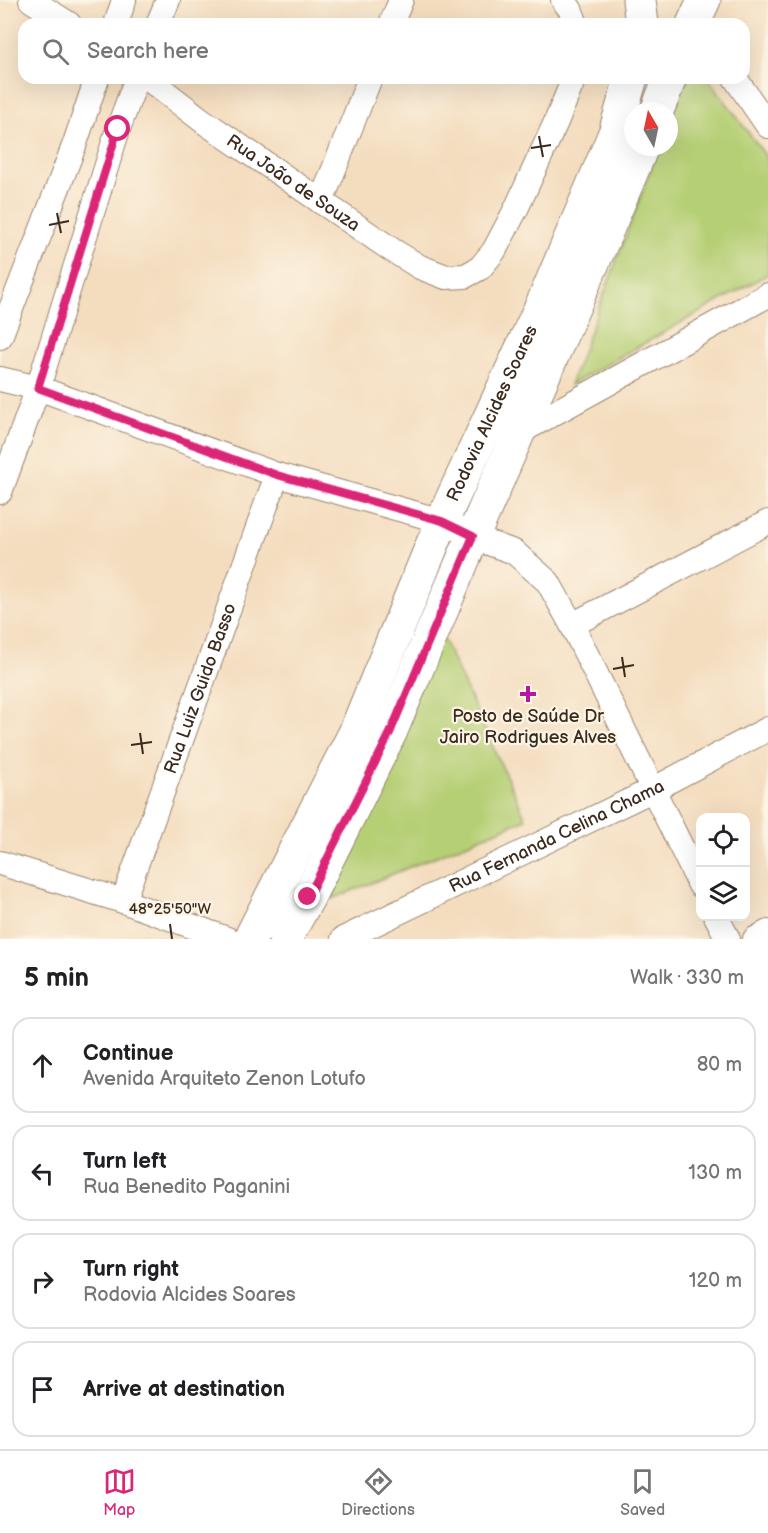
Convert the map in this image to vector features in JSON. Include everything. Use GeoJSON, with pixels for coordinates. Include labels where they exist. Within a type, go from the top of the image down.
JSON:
{"type":"FeatureCollection","features":[{"type":"Feature","properties":{"kind":"main road"},"geometry":{"type":"LineString","coordinates":[[639,0],[641,18]]}},
{"type":"Feature","properties":{"kind":"main road","name":"Rodovia Alcides Soares"},"geometry":{"type":"LineString","coordinates":[[250,939],[355,733],[442,521],[546,296],[615,133],[629,84]]}},
{"type":"Feature","properties":{"kind":"main road"},"geometry":{"type":"LineString","coordinates":[[661,102],[668,84]]}},
{"type":"Feature","properties":{"kind":"main road","name":"Rodovia Alcides Soares"},"geometry":{"type":"LineString","coordinates":[[285,939],[390,733],[638,156]]}},
{"type":"Feature","properties":{"kind":"street"},"geometry":{"type":"LineString","coordinates":[[31,0],[60,18]]}},
{"type":"Feature","properties":{"kind":"street"},"geometry":{"type":"LineString","coordinates":[[118,18],[124,0]]}},
{"type":"Feature","properties":{"kind":"street"},"geometry":{"type":"LineString","coordinates":[[160,18],[168,0]]}},
{"type":"Feature","properties":{"kind":"street"},"geometry":{"type":"LineString","coordinates":[[394,18],[401,0]]}},
{"type":"Feature","properties":{"kind":"street"},"geometry":{"type":"LineString","coordinates":[[563,0],[574,18]]}},
{"type":"Feature","properties":{"kind":"street"},"geometry":{"type":"LineString","coordinates":[[0,337],[74,146],[95,84]]}},
{"type":"Feature","properties":{"kind":"street"},"geometry":{"type":"LineString","coordinates":[[0,492],[38,388],[118,129],[135,84]]}},
{"type":"Feature","properties":{"kind":"street","name":"Rua João de Souza"},"geometry":{"type":"LineString","coordinates":[[155,84],[203,121],[392,250],[420,267],[446,277],[465,276],[480,268],[494,251],[516,209],[572,84]]}},
{"type":"Feature","properties":{"kind":"street"},"geometry":{"type":"LineString","coordinates":[[321,202],[368,84]]}},
{"type":"Feature","properties":{"kind":"street"},"geometry":{"type":"LineString","coordinates":[[739,84],[768,126]]}},
{"type":"Feature","properties":{"kind":"street"},"geometry":{"type":"LineString","coordinates":[[518,433],[768,295]]}},
{"type":"Feature","properties":{"kind":"street"},"geometry":{"type":"LineString","coordinates":[[0,379],[38,388],[277,475],[442,521],[483,542],[514,552],[548,582],[572,625],[696,877]]}},
{"type":"Feature","properties":{"kind":"street","name":"Rua Luiz Guido Basso"},"geometry":{"type":"LineString","coordinates":[[123,902],[277,475]]}},
{"type":"Feature","properties":{"kind":"street"},"geometry":{"type":"LineString","coordinates":[[572,625],[768,522]]}},
{"type":"Feature","properties":{"kind":"street","name":"Rua Fernanda Celina Chama"},"geometry":{"type":"LineString","coordinates":[[343,939],[652,790],[768,729]]}},
{"type":"Feature","properties":{"kind":"street"},"geometry":{"type":"LineString","coordinates":[[0,863],[123,902],[226,939]]}},
{"type":"Feature","properties":{"kind":"street"},"geometry":{"type":"LineString","coordinates":[[719,921],[728,939]]}},
{"type":"Feature","properties":{"kind":"street"},"geometry":{"type":"LineString","coordinates":[[755,939],[768,932]]}},
{"type":"Feature","properties":{"kind":"green space"},"geometry":{"type":"Polygon","coordinates":[[[683,84],[712,84],[768,159],[768,274],[570,385],[656,156],[678,156],[678,102],[676,102],[683,84]]]}},
{"type":"Feature","properties":{"kind":"green space"},"geometry":{"type":"Polygon","coordinates":[[[441,634],[526,819],[332,899],[441,634]]]}},
{"type":"Feature","properties":{"kind":"place","name":"Posto de Saúde Dr Jairo Rodrigues Alves"},"geometry":{"type":"Point","coordinates":[528,694]}},
{"type":"Feature","properties":{"kind":"route"},"geometry":{"type":"LineString","coordinates":[[118,129],[38,388],[277,475],[442,521],[473,536],[390,733],[308,897]]}}]}
